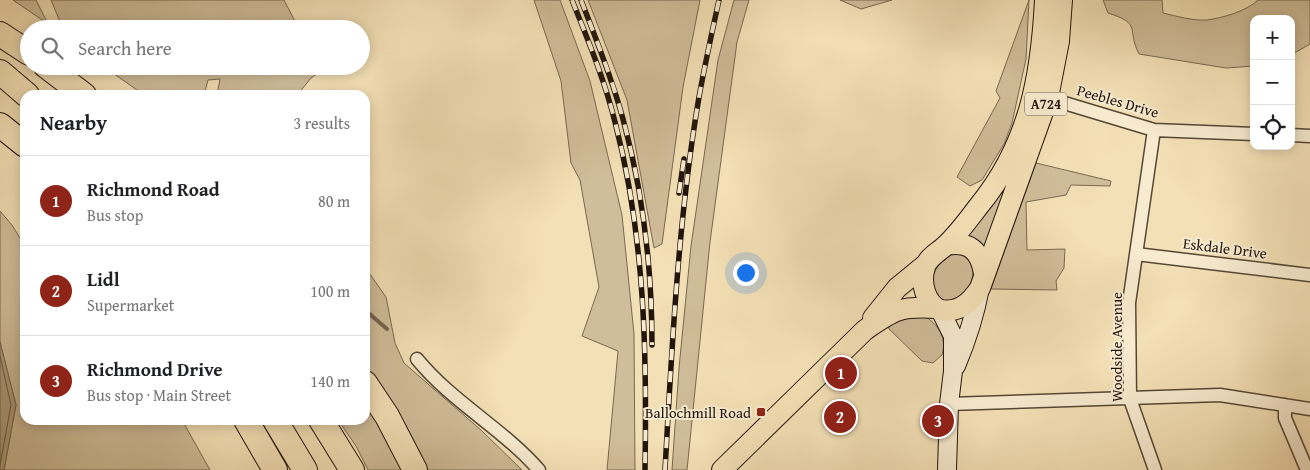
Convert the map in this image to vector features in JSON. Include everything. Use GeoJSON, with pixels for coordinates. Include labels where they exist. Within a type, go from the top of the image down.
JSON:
{"type":"FeatureCollection","features":[{"type":"Feature","properties":{"kind":"highway"},"geometry":{"type":"LineString","coordinates":[[0,34],[20,47]]}},
{"type":"Feature","properties":{"kind":"highway"},"geometry":{"type":"LineString","coordinates":[[0,72],[22,90]]}},
{"type":"Feature","properties":{"kind":"highway"},"geometry":{"type":"LineString","coordinates":[[58,75],[77,90]]}},
{"type":"Feature","properties":{"kind":"highway"},"geometry":{"type":"LineString","coordinates":[[0,124],[20,141]]}},
{"type":"Feature","properties":{"kind":"highway"},"geometry":{"type":"LineString","coordinates":[[370,391],[388,416],[414,470]]}},
{"type":"Feature","properties":{"kind":"highway"},"geometry":{"type":"LineString","coordinates":[[249,425],[275,470]]}},
{"type":"Feature","properties":{"kind":"highway"},"geometry":{"type":"LineString","coordinates":[[278,425],[305,470]]}},
{"type":"Feature","properties":{"kind":"highway"},"geometry":{"type":"LineString","coordinates":[[324,425],[352,470]]}},
{"type":"Feature","properties":{"kind":"main road","name":"A724"},"geometry":{"type":"LineString","coordinates":[[946,245],[979,205],[1007,165],[1041,96],[1039,65],[1045,0]]}},
{"type":"Feature","properties":{"kind":"main road","name":"A724"},"geometry":{"type":"LineString","coordinates":[[982,280],[1059,41],[1062,0]]}},
{"type":"Feature","properties":{"kind":"main road"},"geometry":{"type":"LineString","coordinates":[[865,330],[882,305],[946,245],[959,244],[976,251],[982,260],[982,280],[976,310],[966,342],[953,371]]}},
{"type":"Feature","properties":{"kind":"main road"},"geometry":{"type":"LineString","coordinates":[[925,265],[923,275],[925,294],[938,309],[952,336],[953,371],[949,404],[947,470]]}},
{"type":"Feature","properties":{"kind":"main road"},"geometry":{"type":"LineString","coordinates":[[722,470],[865,330],[892,311],[901,308],[960,309],[972,299],[982,280]]}},
{"type":"Feature","properties":{"kind":"street","name":"Peebles Drive"},"geometry":{"type":"LineString","coordinates":[[1041,96],[1154,130],[1250,134]]}},
{"type":"Feature","properties":{"kind":"street"},"geometry":{"type":"LineString","coordinates":[[1300,136],[1310,125]]}},
{"type":"Feature","properties":{"kind":"street","name":"Woodside Avenue"},"geometry":{"type":"LineString","coordinates":[[1154,130],[1130,302],[1130,399],[1156,470]]}},
{"type":"Feature","properties":{"kind":"street","name":"Eskdale Drive"},"geometry":{"type":"LineString","coordinates":[[1136,254],[1310,275]]}},
{"type":"Feature","properties":{"kind":"street"},"geometry":{"type":"LineString","coordinates":[[417,359],[447,391],[506,438],[539,470]]}},
{"type":"Feature","properties":{"kind":"street"},"geometry":{"type":"LineString","coordinates":[[949,404],[1220,396],[1310,409]]}},
{"type":"Feature","properties":{"kind":"street"},"geometry":{"type":"LineString","coordinates":[[1285,405],[1286,418],[1307,470]]}},
{"type":"Feature","properties":{"kind":"shaded area"},"geometry":{"type":"Polygon","coordinates":[[[13,0],[36,0],[46,20],[42,20],[13,0]]]}},
{"type":"Feature","properties":{"kind":"shaded area"},"geometry":{"type":"Polygon","coordinates":[[[51,0],[284,0],[294,20],[59,20],[51,0]]]}},
{"type":"Feature","properties":{"kind":"shaded area"},"geometry":{"type":"Polygon","coordinates":[[[534,0],[560,0],[590,81],[622,215],[634,334],[635,470],[607,470],[618,351],[582,336],[599,287],[580,180],[571,163],[561,81],[534,0]]]}},
{"type":"Feature","properties":{"kind":"shaded area"},"geometry":{"type":"Polygon","coordinates":[[[588,0],[700,0],[683,87],[662,244],[654,248],[627,100],[588,0]]]}},
{"type":"Feature","properties":{"kind":"shaded area"},"geometry":{"type":"Polygon","coordinates":[[[734,0],[749,0],[737,42],[710,242],[687,470],[672,470],[679,368],[691,246],[718,60],[734,0]]]}},
{"type":"Feature","properties":{"kind":"shaded area"},"geometry":{"type":"Polygon","coordinates":[[[840,0],[892,0],[861,9],[840,0]]]}},
{"type":"Feature","properties":{"kind":"shaded area"},"geometry":{"type":"Polygon","coordinates":[[[1029,0],[1026,59],[1012,123],[1004,144],[982,180],[970,186],[957,177],[1000,98],[996,91],[1029,0]]]}},
{"type":"Feature","properties":{"kind":"shaded area"},"geometry":{"type":"Polygon","coordinates":[[[1103,0],[1162,0],[1163,13],[1207,20],[1234,13],[1258,0],[1310,0],[1310,44],[1295,53],[1295,15],[1250,15],[1250,66],[1226,68],[1139,54],[1135,46],[1130,24],[1108,13],[1103,0]]]}},
{"type":"Feature","properties":{"kind":"shaded area"},"geometry":{"type":"Polygon","coordinates":[[[116,75],[315,75],[301,90],[218,90],[220,79],[208,80],[205,90],[137,90],[116,75]]]}},
{"type":"Feature","properties":{"kind":"shaded area"},"geometry":{"type":"Polygon","coordinates":[[[1019,154],[983,252],[964,240],[1019,154]]]}},
{"type":"Feature","properties":{"kind":"shaded area"},"geometry":{"type":"Polygon","coordinates":[[[1036,163],[1111,181],[1110,186],[1071,185],[1066,195],[1026,202],[1027,250],[1065,249],[1064,268],[1056,281],[1057,290],[991,289],[1036,163]]]}},
{"type":"Feature","properties":{"kind":"shaded area"},"geometry":{"type":"Polygon","coordinates":[[[0,211],[20,238],[20,425],[185,425],[210,470],[4,470],[16,405],[0,342],[0,211]]]}},
{"type":"Feature","properties":{"kind":"shaded area"},"geometry":{"type":"Polygon","coordinates":[[[955,254],[964,255],[972,261],[970,285],[961,299],[943,302],[936,295],[933,287],[933,275],[944,260],[955,254]]]}},
{"type":"Feature","properties":{"kind":"shaded area"},"geometry":{"type":"Polygon","coordinates":[[[370,274],[386,297],[395,343],[404,363],[482,431],[522,470],[423,470],[390,404],[370,374],[370,274]]]}},
{"type":"Feature","properties":{"kind":"shaded area"},"geometry":{"type":"Polygon","coordinates":[[[923,315],[937,327],[942,337],[942,355],[933,363],[922,361],[889,329],[888,322],[923,315]]]}},
{"type":"Feature","properties":{"kind":"shaded area"},"geometry":{"type":"Polygon","coordinates":[[[370,407],[405,470],[368,470],[356,446],[341,425],[370,425],[370,407]]]}},
{"type":"Feature","properties":{"kind":"water"},"geometry":{"type":"Polygon","coordinates":[[[0,342],[16,405],[4,470],[0,470],[0,342]]]}},
{"type":"Feature","properties":{"kind":"waterway"},"geometry":{"type":"LineString","coordinates":[[370,314],[387,329]]}},
{"type":"Feature","properties":{"kind":"railway"},"geometry":{"type":"LineString","coordinates":[[572,0],[596,61],[611,107],[633,208],[642,295],[645,382],[645,470]]}},
{"type":"Feature","properties":{"kind":"railway"},"geometry":{"type":"LineString","coordinates":[[581,0],[614,89],[636,174],[648,259],[652,345]]}},
{"type":"Feature","properties":{"kind":"railway"},"geometry":{"type":"LineString","coordinates":[[665,470],[677,283],[686,190],[699,97],[719,0]]}},
{"type":"Feature","properties":{"kind":"railway"},"geometry":{"type":"LineString","coordinates":[[679,193],[684,159]]}},
{"type":"Feature","properties":{"kind":"place","name":"Richmond Road"},"geometry":{"type":"Point","coordinates":[841,373]}},
{"type":"Feature","properties":{"kind":"place","name":"Ballochmill Road"},"geometry":{"type":"Point","coordinates":[761,412]}},
{"type":"Feature","properties":{"kind":"place","name":"Lidl"},"geometry":{"type":"Point","coordinates":[840,417]}},
{"type":"Feature","properties":{"kind":"place","name":"Richmond Drive"},"geometry":{"type":"Point","coordinates":[938,421]}}]}
